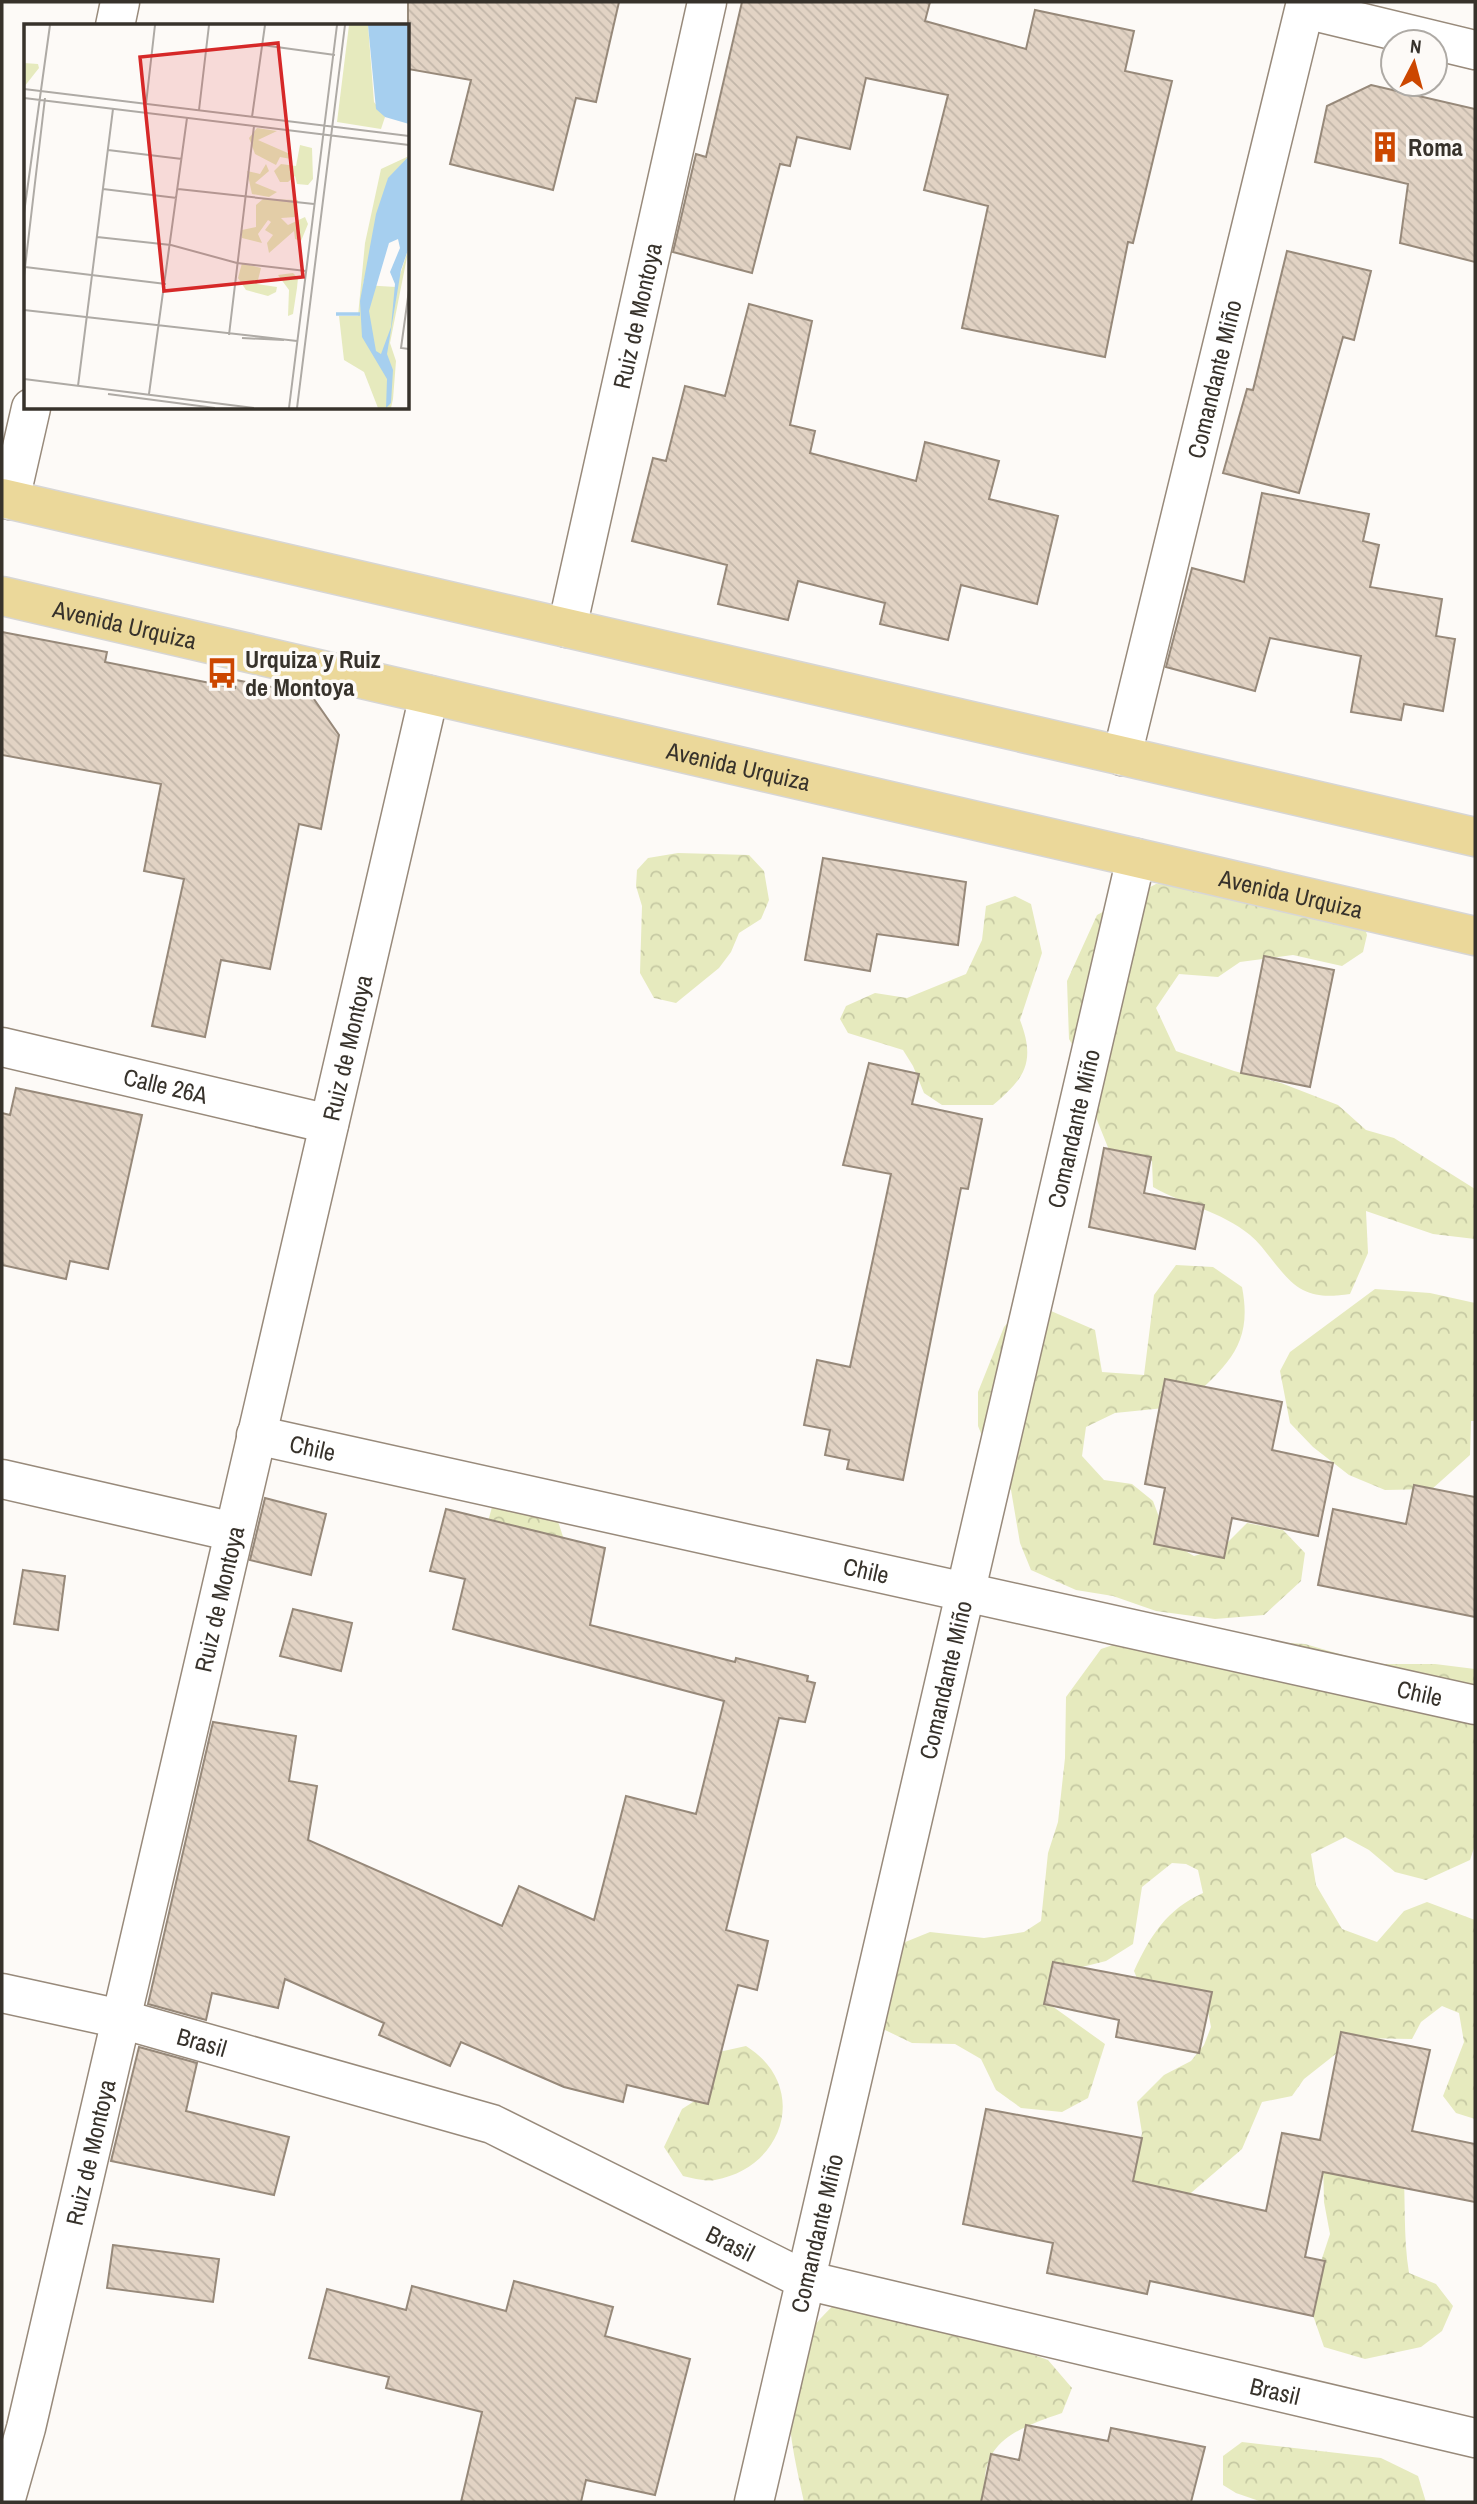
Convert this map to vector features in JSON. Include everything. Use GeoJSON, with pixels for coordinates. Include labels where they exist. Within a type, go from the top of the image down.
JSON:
{"type":"FeatureCollection","features":[{"type":"Feature","properties":{"kind":"main road"},"geometry":{"type":"LineString","coordinates":[[6,499],[1475,837]]}},
{"type":"Feature","properties":{"kind":"main road","name":"Avenida Urquiza"},"geometry":{"type":"LineString","coordinates":[[2,596],[1475,936]]}},
{"type":"Feature","properties":{"kind":"street"},"geometry":{"type":"LineString","coordinates":[[115,24],[120,2]]}},
{"type":"Feature","properties":{"kind":"street","name":"Ruiz de Montoya"},"geometry":{"type":"LineString","coordinates":[[567,628],[707,2]]}},
{"type":"Feature","properties":{"kind":"street"},"geometry":{"type":"LineString","coordinates":[[1306,5],[1475,50]]}},
{"type":"Feature","properties":{"kind":"street","name":"Comandante Miño"},"geometry":{"type":"LineString","coordinates":[[1122,756],[1306,5]]}},
{"type":"Feature","properties":{"kind":"street"},"geometry":{"type":"LineString","coordinates":[[6,499],[30,410]]}},
{"type":"Feature","properties":{"kind":"street","name":"Ruiz de Montoya"},"geometry":{"type":"LineString","coordinates":[[5,2502],[14,2426],[121,2019],[429,695]]}},
{"type":"Feature","properties":{"kind":"street","name":"Comandante Miño"},"geometry":{"type":"LineString","coordinates":[[754,2502],[1136,858]]}},
{"type":"Feature","properties":{"kind":"street","name":"Calle 26A"},"geometry":{"type":"LineString","coordinates":[[2,1047],[329,1124]]}},
{"type":"Feature","properties":{"kind":"street","name":"Chile"},"geometry":{"type":"LineString","coordinates":[[256,1435],[1475,1705]]}},
{"type":"Feature","properties":{"kind":"street"},"geometry":{"type":"LineString","coordinates":[[2,1479],[234,1532]]}},
{"type":"Feature","properties":{"kind":"street","name":"Brasil"},"geometry":{"type":"LineString","coordinates":[[2,1993],[121,2019],[492,2124],[805,2280],[1475,2438]]}},
{"type":"Feature","properties":{"kind":"green space"},"geometry":{"type":"Polygon","coordinates":[[[678,853],[749,855],[764,871],[769,900],[761,919],[739,933],[731,952],[719,968],[676,1003],[654,998],[640,973],[642,906],[636,886],[637,870],[648,858],[678,853]]]}},
{"type":"Feature","properties":{"kind":"green space"},"geometry":{"type":"Polygon","coordinates":[[[1156,884],[1201,886],[1361,916],[1367,935],[1363,952],[1342,966],[1293,955],[1240,962],[1218,977],[1179,974],[1156,1008],[1176,1051],[1234,1071],[1281,1083],[1338,1105],[1366,1130],[1394,1138],[1475,1189],[1475,1239],[1433,1234],[1366,1211],[1368,1253],[1350,1294],[1315,1294],[1303,1290],[1288,1279],[1257,1241],[1239,1227],[1153,1187],[1152,1161],[1109,1150],[1097,1120],[1093,1080],[1069,1039],[1067,981],[1097,915],[1156,884]]]}},
{"type":"Feature","properties":{"kind":"green space"},"geometry":{"type":"Polygon","coordinates":[[[1015,896],[1031,904],[1042,953],[1020,1020],[1027,1047],[1024,1068],[1013,1086],[993,1105],[942,1105],[924,1093],[903,1050],[848,1033],[840,1019],[846,1006],[875,993],[907,998],[966,974],[982,940],[986,906],[1015,896]]]}},
{"type":"Feature","properties":{"kind":"green space"},"geometry":{"type":"Polygon","coordinates":[[[1176,1265],[1213,1267],[1242,1287],[1244,1326],[1239,1341],[1232,1355],[1212,1380],[1184,1406],[1115,1413],[1086,1427],[1082,1456],[1104,1480],[1132,1484],[1153,1501],[1168,1541],[1194,1556],[1223,1547],[1247,1523],[1283,1530],[1305,1553],[1301,1581],[1264,1615],[1215,1619],[1156,1611],[1113,1596],[1076,1590],[1031,1570],[1020,1543],[1011,1490],[990,1455],[978,1426],[978,1392],[1004,1327],[1017,1313],[1051,1311],[1095,1330],[1102,1372],[1144,1375],[1154,1295],[1176,1265]]]}},
{"type":"Feature","properties":{"kind":"green space"},"geometry":{"type":"Polygon","coordinates":[[[1375,1289],[1430,1293],[1475,1303],[1475,1421],[1471,1421],[1470,1455],[1432,1489],[1385,1490],[1349,1475],[1313,1447],[1290,1423],[1280,1371],[1290,1352],[1375,1289]]]}},
{"type":"Feature","properties":{"kind":"green space"},"geometry":{"type":"Polygon","coordinates":[[[553,1506],[566,1546],[484,1536],[492,1507],[553,1506]]]}},
{"type":"Feature","properties":{"kind":"green space"},"geometry":{"type":"Polygon","coordinates":[[[1146,1634],[1305,1644],[1374,1664],[1435,1664],[1475,1669],[1475,1845],[1470,1860],[1426,1880],[1395,1872],[1369,1850],[1345,1837],[1311,1854],[1316,1885],[1342,1929],[1377,1942],[1404,1911],[1427,1902],[1475,1920],[1475,2119],[1456,2113],[1443,2096],[1464,2042],[1459,2013],[1442,2006],[1421,2022],[1412,2039],[1356,2038],[1304,2079],[1292,2096],[1262,2102],[1242,2149],[1177,2205],[1133,2183],[1142,2133],[1137,2102],[1164,2075],[1191,2061],[1204,2045],[1211,2027],[1207,2006],[1145,1998],[1134,1971],[1146,1946],[1161,1925],[1179,1907],[1203,1893],[1198,1870],[1186,1864],[1172,1863],[1142,1887],[1133,1944],[1106,1961],[1074,1969],[1052,2006],[1105,2044],[1088,2098],[1062,2112],[1021,2108],[996,2090],[981,2059],[955,2044],[912,2043],[883,2029],[893,1947],[930,1932],[984,1938],[1024,1932],[1041,1921],[1048,1853],[1058,1822],[1065,1758],[1066,1697],[1101,1649],[1146,1634]]]}},
{"type":"Feature","properties":{"kind":"green space"},"geometry":{"type":"Polygon","coordinates":[[[746,2046],[766,2062],[778,2082],[783,2102],[781,2123],[773,2142],[759,2159],[739,2172],[715,2180],[683,2176],[664,2147],[682,2109],[712,2090],[719,2052],[746,2046]]]}},
{"type":"Feature","properties":{"kind":"green space"},"geometry":{"type":"Polygon","coordinates":[[[1323,2158],[1403,2164],[1409,2273],[1436,2284],[1453,2306],[1442,2331],[1421,2347],[1365,2359],[1324,2347],[1308,2301],[1330,2234],[1324,2202],[1323,2158]]]}},
{"type":"Feature","properties":{"kind":"green space"},"geometry":{"type":"Polygon","coordinates":[[[850,2288],[1048,2360],[1072,2388],[1062,2413],[1029,2425],[1003,2441],[993,2452],[987,2465],[987,2502],[804,2502],[790,2423],[790,2383],[794,2363],[805,2337],[850,2288]]]}},
{"type":"Feature","properties":{"kind":"green space"},"geometry":{"type":"Polygon","coordinates":[[[1242,2442],[1381,2458],[1418,2476],[1426,2502],[1262,2502],[1236,2493],[1223,2485],[1223,2456],[1242,2442]]]}},
{"type":"Feature","properties":{"kind":"building"},"geometry":{"type":"Polygon","coordinates":[[[408,2],[619,2],[596,102],[576,98],[553,190],[450,164],[471,80],[410,69],[408,2]]]}},
{"type":"Feature","properties":{"kind":"building"},"geometry":{"type":"Polygon","coordinates":[[[742,2],[930,2],[925,21],[1026,49],[1035,10],[1134,31],[1125,71],[1172,81],[1133,243],[1128,242],[1105,357],[962,328],[988,206],[924,190],[948,95],[866,78],[850,149],[797,137],[790,166],[780,164],[752,273],[673,252],[696,154],[706,157],[742,2]]]}},
{"type":"Feature","properties":{"kind":"building","name":"Roma"},"geometry":{"type":"Polygon","coordinates":[[[1371,85],[1379,87],[1379,98],[1427,98],[1475,109],[1475,262],[1400,243],[1408,184],[1315,162],[1327,106],[1371,85]]]}},
{"type":"Feature","properties":{"kind":"building"},"geometry":{"type":"Polygon","coordinates":[[[1287,251],[1371,271],[1354,340],[1343,337],[1299,493],[1223,473],[1247,389],[1253,390],[1287,251]]]}},
{"type":"Feature","properties":{"kind":"building"},"geometry":{"type":"Polygon","coordinates":[[[749,304],[812,321],[790,425],[815,431],[810,453],[916,481],[925,442],[999,461],[989,499],[1058,516],[1037,604],[961,585],[948,640],[880,624],[885,603],[798,581],[788,620],[718,604],[727,565],[632,541],[653,458],[666,461],[685,386],[725,396],[749,304]]]}},
{"type":"Feature","properties":{"kind":"building"},"geometry":{"type":"Polygon","coordinates":[[[1262,493],[1369,514],[1363,541],[1379,545],[1370,587],[1442,599],[1436,636],[1455,639],[1443,711],[1404,704],[1401,720],[1351,712],[1361,656],[1270,638],[1255,691],[1166,667],[1192,568],[1244,582],[1262,493]]]}},
{"type":"Feature","properties":{"kind":"building"},"geometry":{"type":"Polygon","coordinates":[[[2,632],[107,652],[105,662],[235,688],[236,680],[311,695],[339,735],[321,829],[299,824],[270,969],[221,960],[205,1037],[152,1026],[184,879],[144,871],[161,784],[2,755],[2,632]]]}},
{"type":"Feature","properties":{"kind":"building"},"geometry":{"type":"Polygon","coordinates":[[[823,858],[966,882],[958,945],[877,934],[870,971],[805,960],[823,858]]]}},
{"type":"Feature","properties":{"kind":"building"},"geometry":{"type":"Polygon","coordinates":[[[1264,956],[1334,970],[1310,1087],[1241,1073],[1264,956]]]}},
{"type":"Feature","properties":{"kind":"building"},"geometry":{"type":"Polygon","coordinates":[[[869,1063],[919,1074],[912,1104],[982,1119],[968,1189],[961,1188],[903,1480],[847,1469],[849,1460],[825,1455],[830,1430],[804,1425],[817,1360],[850,1367],[891,1174],[843,1165],[869,1063]]]}},
{"type":"Feature","properties":{"kind":"building"},"geometry":{"type":"Polygon","coordinates":[[[16,1088],[142,1115],[108,1269],[70,1261],[66,1279],[2,1265],[2,1113],[10,1115],[16,1088]]]}},
{"type":"Feature","properties":{"kind":"building"},"geometry":{"type":"Polygon","coordinates":[[[1104,1148],[1151,1157],[1144,1193],[1204,1205],[1195,1249],[1089,1227],[1104,1148]]]}},
{"type":"Feature","properties":{"kind":"building"},"geometry":{"type":"Polygon","coordinates":[[[1165,1379],[1282,1402],[1272,1450],[1333,1463],[1318,1536],[1232,1518],[1224,1558],[1154,1544],[1165,1488],[1145,1484],[1165,1379]]]}},
{"type":"Feature","properties":{"kind":"building"},"geometry":{"type":"Polygon","coordinates":[[[1414,1485],[1475,1497],[1475,1617],[1318,1585],[1333,1509],[1406,1524],[1414,1485]]]}},
{"type":"Feature","properties":{"kind":"building"},"geometry":{"type":"Polygon","coordinates":[[[265,1498],[326,1514],[311,1575],[250,1560],[265,1498]]]}},
{"type":"Feature","properties":{"kind":"building"},"geometry":{"type":"Polygon","coordinates":[[[446,1509],[605,1548],[590,1625],[735,1662],[736,1658],[808,1676],[807,1681],[815,1683],[805,1722],[779,1718],[726,1930],[768,1941],[757,1990],[738,1985],[708,2104],[627,2085],[623,2102],[564,2087],[461,2042],[450,2066],[379,2035],[384,2023],[285,1979],[278,2008],[212,1993],[206,2020],[148,2004],[213,1722],[296,1736],[289,1781],[317,1786],[308,1840],[502,1926],[519,1886],[594,1920],[626,1796],[696,1814],[724,1701],[453,1629],[465,1579],[430,1571],[446,1509]]]}},
{"type":"Feature","properties":{"kind":"building"},"geometry":{"type":"Polygon","coordinates":[[[23,1570],[65,1576],[58,1630],[14,1624],[23,1570]]]}},
{"type":"Feature","properties":{"kind":"building"},"geometry":{"type":"Polygon","coordinates":[[[293,1609],[352,1623],[341,1671],[280,1656],[293,1609]]]}},
{"type":"Feature","properties":{"kind":"building"},"geometry":{"type":"Polygon","coordinates":[[[1053,1962],[1212,1992],[1199,2053],[1116,2037],[1119,2020],[1044,2004],[1053,1962]]]}},
{"type":"Feature","properties":{"kind":"building"},"geometry":{"type":"Polygon","coordinates":[[[1341,2032],[1430,2050],[1412,2131],[1475,2144],[1475,2202],[1323,2172],[1305,2257],[1325,2261],[1313,2316],[1150,2281],[1147,2294],[1047,2273],[1053,2243],[963,2224],[986,2109],[1142,2138],[1133,2181],[1266,2211],[1282,2133],[1320,2140],[1341,2032]]]}},
{"type":"Feature","properties":{"kind":"building"},"geometry":{"type":"Polygon","coordinates":[[[139,2047],[197,2063],[186,2111],[289,2137],[274,2195],[111,2161],[139,2047]]]}},
{"type":"Feature","properties":{"kind":"building"},"geometry":{"type":"Polygon","coordinates":[[[113,2245],[219,2259],[213,2302],[107,2288],[113,2245]]]}},
{"type":"Feature","properties":{"kind":"building"},"geometry":{"type":"Polygon","coordinates":[[[514,2281],[613,2307],[605,2336],[690,2359],[655,2495],[586,2480],[581,2502],[461,2502],[482,2412],[386,2388],[389,2377],[309,2358],[327,2289],[406,2310],[412,2286],[506,2311],[514,2281]]]}},
{"type":"Feature","properties":{"kind":"building"},"geometry":{"type":"Polygon","coordinates":[[[1026,2425],[1108,2441],[1111,2428],[1205,2447],[1191,2502],[981,2502],[991,2454],[1019,2460],[1026,2425]]]}},
{"type":"Feature","properties":{"kind":"place","name":"Roma"},"geometry":{"type":"Point","coordinates":[1385,147]}},
{"type":"Feature","properties":{"kind":"place","name":"Urquiza y Ruiz de Montoya"},"geometry":{"type":"Point","coordinates":[222,673]}}]}
